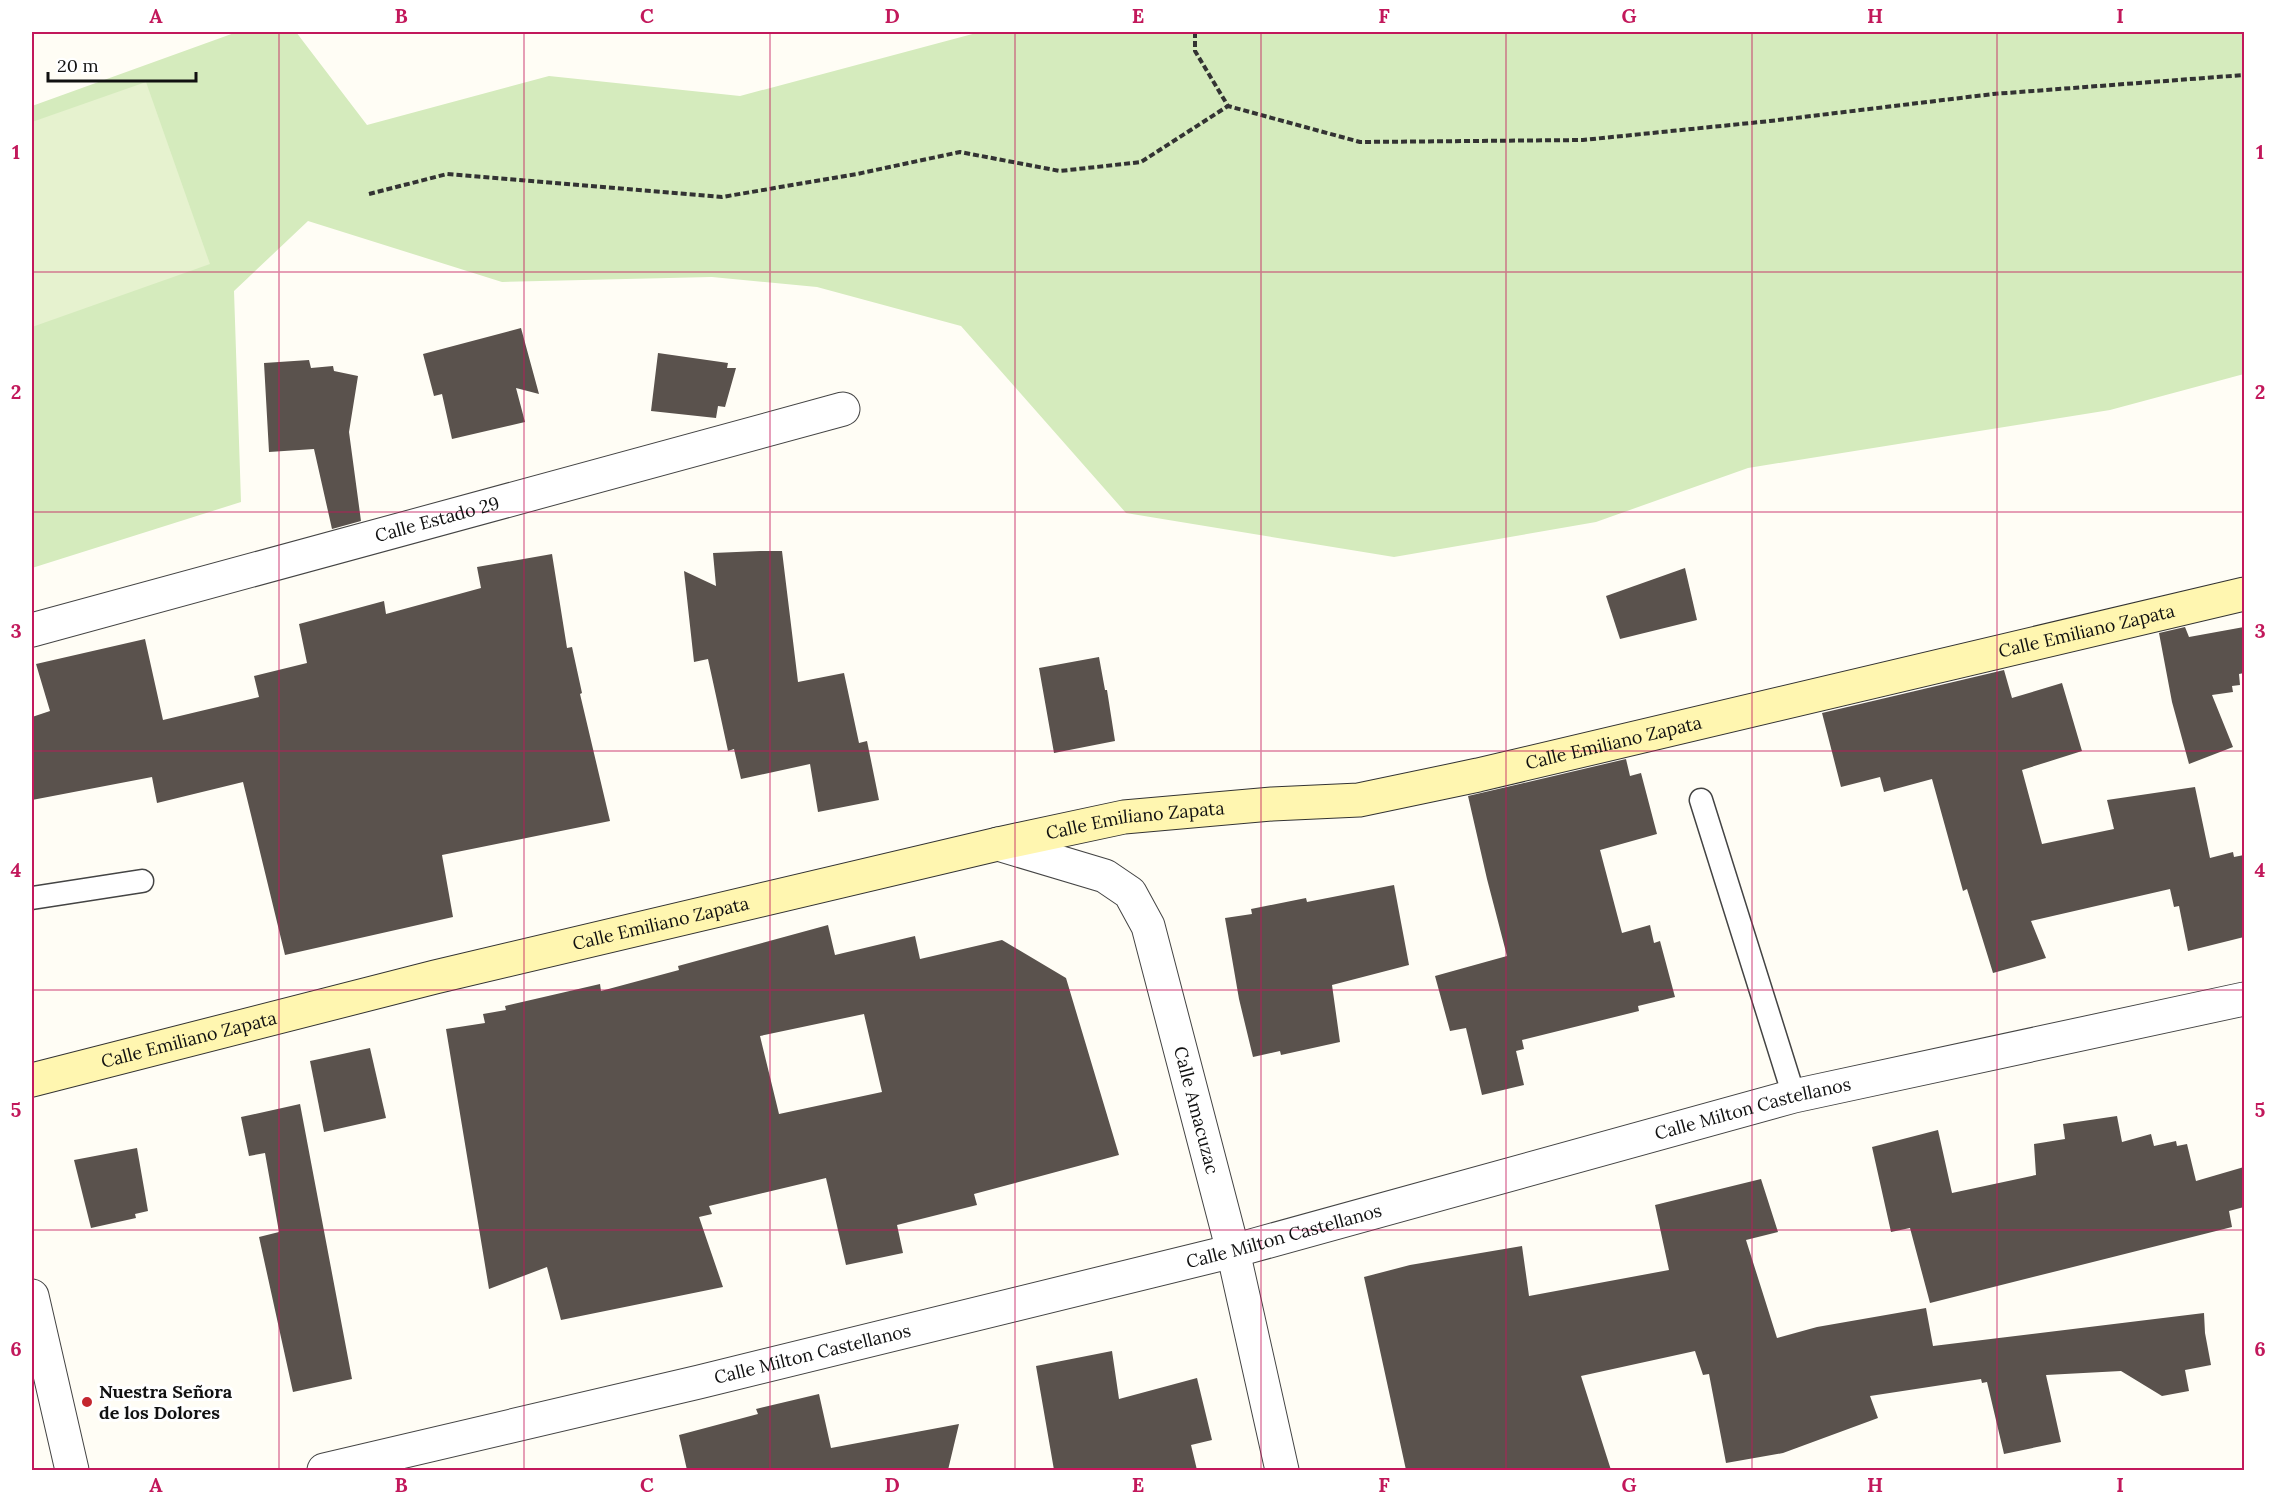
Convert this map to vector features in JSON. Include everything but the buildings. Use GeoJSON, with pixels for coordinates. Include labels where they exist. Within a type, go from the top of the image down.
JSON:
{"type":"FeatureCollection","features":[{"type":"Feature","properties":{"kind":"street","name":"Calle Estado 29"},"geometry":{"type":"LineString","coordinates":[[32,630],[843,409]]}},
{"type":"Feature","properties":{"kind":"street","name":"Calle Emiliano Zapata"},"geometry":{"type":"LineString","coordinates":[[32,1080],[447,974],[998,844],[1124,817],[1272,804],[1359,800],[1478,775],[2244,594]]}},
{"type":"Feature","properties":{"kind":"street","name":"Calle Amacuzac"},"geometry":{"type":"LineString","coordinates":[[998,844],[1105,876],[1130,893],[1148,926],[1233,1251],[1282,1470]]}},
{"type":"Feature","properties":{"kind":"street","name":"Calle Milton Castellanos"},"geometry":{"type":"LineString","coordinates":[[324,1470],[699,1382],[1233,1251],[1794,1096],[2244,999]]}},
{"type":"Feature","properties":{"kind":"street"},"geometry":{"type":"LineString","coordinates":[[32,1296],[72,1470]]}},
{"type":"Feature","properties":{"kind":"lane"},"geometry":{"type":"LineString","coordinates":[[1701,800],[1794,1096]]}},
{"type":"Feature","properties":{"kind":"lane"},"geometry":{"type":"LineString","coordinates":[[32,898],[142,881]]}},
{"type":"Feature","properties":{"kind":"path"},"geometry":{"type":"LineString","coordinates":[[1195,32],[1195,51],[1228,106],[1360,142],[1583,140],[1770,121],[1993,94],[2244,75]]}},
{"type":"Feature","properties":{"kind":"path"},"geometry":{"type":"LineString","coordinates":[[369,194],[447,174],[722,197],[857,174],[960,152],[1060,171],[1141,162],[1228,106]]}},
{"type":"Feature","properties":{"kind":"green space"},"geometry":{"type":"Polygon","coordinates":[[[237,32],[296,32],[367,125],[549,76],[740,96],[980,32],[2244,32],[2244,374],[2110,410],[1748,468],[1596,522],[1394,557],[1126,513],[961,326],[817,287],[712,277],[502,282],[308,221],[234,291],[241,502],[32,568],[32,106],[237,32]]]}},
{"type":"Feature","properties":{"kind":"green space"},"geometry":{"type":"Polygon","coordinates":[[[146,82],[210,264],[32,327],[32,122],[146,82]]]}},
{"type":"Feature","properties":{"kind":"place","name":"Nuestra Señora de los Dolores"},"geometry":{"type":"Point","coordinates":[87,1402]}}]}
